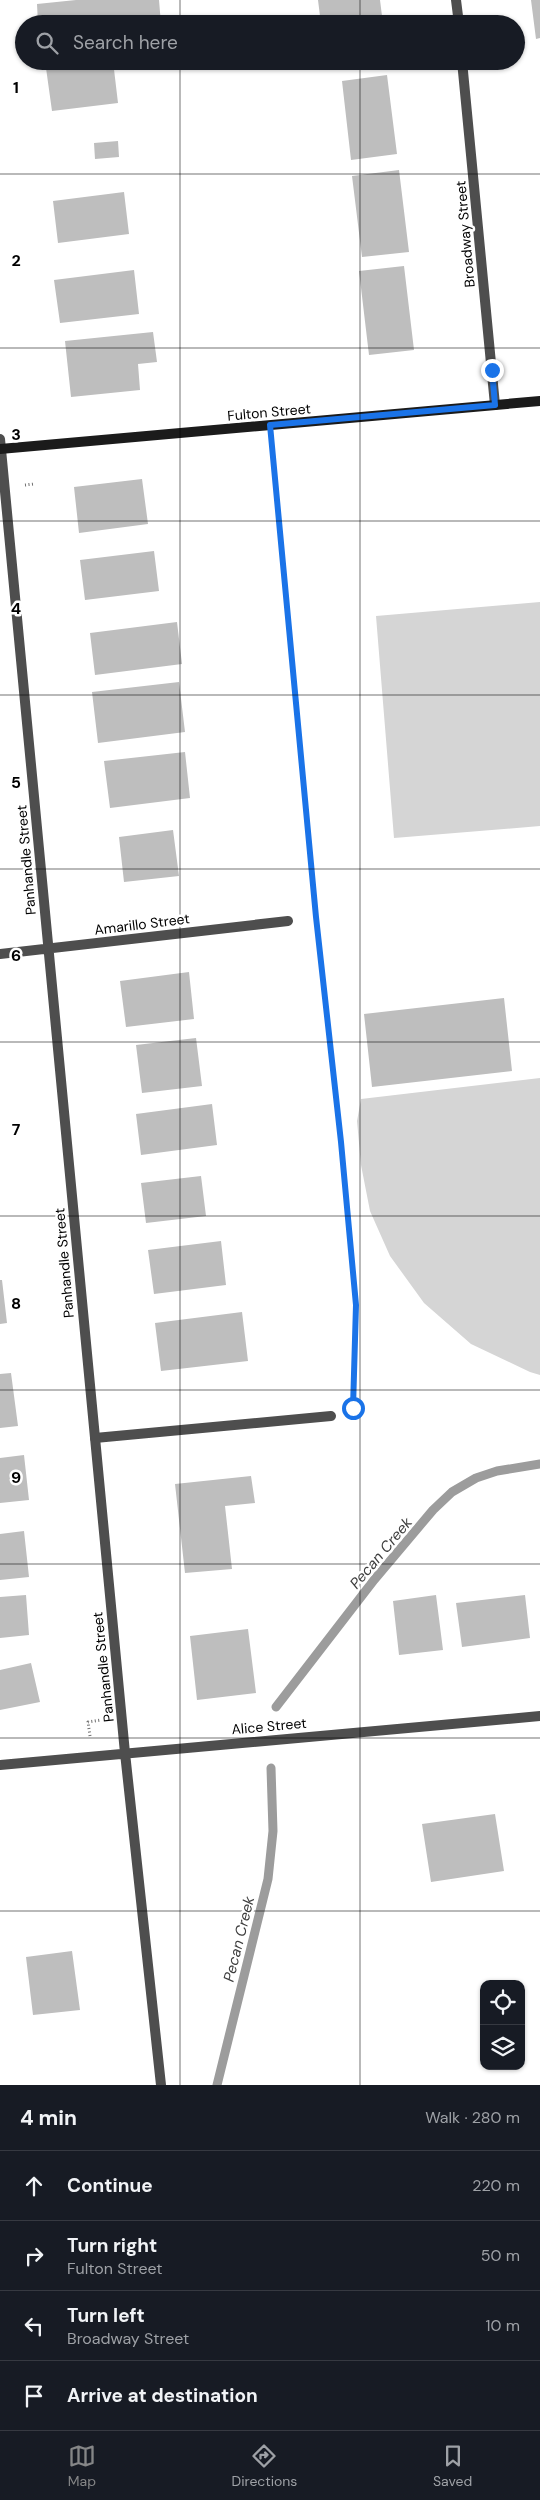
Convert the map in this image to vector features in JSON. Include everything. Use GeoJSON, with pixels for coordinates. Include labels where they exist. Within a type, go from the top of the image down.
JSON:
{"type":"FeatureCollection","features":[{"type":"Feature","properties":{"kind":"street"},"geometry":{"type":"LineString","coordinates":[[456,0],[458,15]]}},
{"type":"Feature","properties":{"kind":"street","name":"Broadway Street"},"geometry":{"type":"LineString","coordinates":[[463,70],[495,405]]}},
{"type":"Feature","properties":{"kind":"street","name":"Fulton Street"},"geometry":{"type":"LineString","coordinates":[[0,446],[270,425],[540,400]]}},
{"type":"Feature","properties":{"kind":"street","name":"Panhandle Street"},"geometry":{"type":"LineString","coordinates":[[0,446],[125,1753],[161,2085]]}},
{"type":"Feature","properties":{"kind":"street","name":"Amarillo Street"},"geometry":{"type":"LineString","coordinates":[[0,954],[288,921]]}},
{"type":"Feature","properties":{"kind":"street"},"geometry":{"type":"LineString","coordinates":[[95,1438],[330,1416]]}},
{"type":"Feature","properties":{"kind":"street","name":"Alice Street"},"geometry":{"type":"LineString","coordinates":[[0,1766],[540,1716]]}},
{"type":"Feature","properties":{"kind":"path"},"geometry":{"type":"LineString","coordinates":[[270,425],[317,934],[341,1142],[356,1305],[353,1408],[330,1416]]}},
{"type":"Feature","properties":{"kind":"path"},"geometry":{"type":"LineString","coordinates":[[24,485],[34,484]]}},
{"type":"Feature","properties":{"kind":"path"},"geometry":{"type":"LineString","coordinates":[[90,1736],[88,1722],[101,1720]]}},
{"type":"Feature","properties":{"kind":"shaded area"},"geometry":{"type":"Polygon","coordinates":[[[540,602],[540,826],[394,838],[376,616],[540,602]]]}},
{"type":"Feature","properties":{"kind":"shaded area"},"geometry":{"type":"Polygon","coordinates":[[[540,1078],[540,1375],[471,1344],[424,1303],[390,1256],[370,1211],[361,1165],[357,1121],[361,1099],[540,1078]]]}},
{"type":"Feature","properties":{"kind":"building"},"geometry":{"type":"Polygon","coordinates":[[[76,0],[159,0],[160,15],[38,15],[37,4],[76,0]]]}},
{"type":"Feature","properties":{"kind":"building"},"geometry":{"type":"Polygon","coordinates":[[[318,0],[380,0],[382,15],[320,15],[318,0]]]}},
{"type":"Feature","properties":{"kind":"building"},"geometry":{"type":"Polygon","coordinates":[[[531,0],[540,0],[540,38],[536,39],[531,0]]]}},
{"type":"Feature","properties":{"kind":"building"},"geometry":{"type":"Polygon","coordinates":[[[46,70],[114,70],[118,103],[52,111],[46,70]]]}},
{"type":"Feature","properties":{"kind":"building"},"geometry":{"type":"Polygon","coordinates":[[[387,75],[397,154],[351,160],[342,81],[387,75]]]}},
{"type":"Feature","properties":{"kind":"building"},"geometry":{"type":"Polygon","coordinates":[[[118,141],[119,157],[95,159],[94,143],[118,141]]]}},
{"type":"Feature","properties":{"kind":"building"},"geometry":{"type":"Polygon","coordinates":[[[399,170],[409,252],[362,257],[352,176],[399,170]]]}},
{"type":"Feature","properties":{"kind":"building"},"geometry":{"type":"Polygon","coordinates":[[[124,192],[129,234],[58,243],[53,201],[124,192]]]}},
{"type":"Feature","properties":{"kind":"building"},"geometry":{"type":"Polygon","coordinates":[[[404,266],[414,350],[369,355],[359,271],[404,266]]]}},
{"type":"Feature","properties":{"kind":"building"},"geometry":{"type":"Polygon","coordinates":[[[134,270],[139,314],[60,323],[54,280],[134,270]]]}},
{"type":"Feature","properties":{"kind":"building"},"geometry":{"type":"Polygon","coordinates":[[[153,332],[157,362],[138,364],[140,390],[71,397],[65,341],[153,332]]]}},
{"type":"Feature","properties":{"kind":"building"},"geometry":{"type":"Polygon","coordinates":[[[142,479],[148,524],[79,533],[74,487],[142,479]]]}},
{"type":"Feature","properties":{"kind":"building"},"geometry":{"type":"Polygon","coordinates":[[[154,551],[159,591],[85,600],[80,560],[154,551]]]}},
{"type":"Feature","properties":{"kind":"building"},"geometry":{"type":"Polygon","coordinates":[[[177,622],[182,664],[95,675],[90,633],[177,622]]]}},
{"type":"Feature","properties":{"kind":"building"},"geometry":{"type":"Polygon","coordinates":[[[179,682],[185,732],[98,743],[92,692],[179,682]]]}},
{"type":"Feature","properties":{"kind":"building"},"geometry":{"type":"Polygon","coordinates":[[[185,752],[190,798],[110,808],[104,761],[185,752]]]}},
{"type":"Feature","properties":{"kind":"building"},"geometry":{"type":"Polygon","coordinates":[[[173,830],[179,876],[124,882],[119,837],[173,830]]]}},
{"type":"Feature","properties":{"kind":"building"},"geometry":{"type":"Polygon","coordinates":[[[189,972],[194,1019],[126,1027],[120,981],[189,972]]]}},
{"type":"Feature","properties":{"kind":"building"},"geometry":{"type":"Polygon","coordinates":[[[504,998],[512,1071],[372,1087],[364,1014],[504,998]]]}},
{"type":"Feature","properties":{"kind":"building"},"geometry":{"type":"Polygon","coordinates":[[[196,1038],[202,1086],[142,1093],[136,1045],[196,1038]]]}},
{"type":"Feature","properties":{"kind":"building"},"geometry":{"type":"Polygon","coordinates":[[[212,1104],[217,1145],[141,1155],[136,1114],[212,1104]]]}},
{"type":"Feature","properties":{"kind":"building"},"geometry":{"type":"Polygon","coordinates":[[[201,1176],[206,1216],[146,1223],[141,1183],[201,1176]]]}},
{"type":"Feature","properties":{"kind":"building"},"geometry":{"type":"Polygon","coordinates":[[[221,1241],[226,1285],[154,1294],[148,1250],[221,1241]]]}},
{"type":"Feature","properties":{"kind":"building"},"geometry":{"type":"Polygon","coordinates":[[[0,1280],[2,1280],[7,1323],[0,1324],[0,1280]]]}},
{"type":"Feature","properties":{"kind":"building"},"geometry":{"type":"Polygon","coordinates":[[[242,1312],[248,1361],[161,1371],[155,1323],[242,1312]]]}},
{"type":"Feature","properties":{"kind":"building"},"geometry":{"type":"Polygon","coordinates":[[[11,1373],[18,1426],[0,1428],[0,1374],[11,1373]]]}},
{"type":"Feature","properties":{"kind":"building"},"geometry":{"type":"Polygon","coordinates":[[[24,1455],[29,1500],[0,1503],[0,1458],[24,1455]]]}},
{"type":"Feature","properties":{"kind":"building"},"geometry":{"type":"Polygon","coordinates":[[[251,1476],[255,1503],[225,1506],[232,1569],[185,1573],[175,1484],[251,1476]]]}},
{"type":"Feature","properties":{"kind":"building"},"geometry":{"type":"Polygon","coordinates":[[[24,1531],[29,1577],[0,1580],[0,1534],[24,1531]]]}},
{"type":"Feature","properties":{"kind":"building"},"geometry":{"type":"Polygon","coordinates":[[[26,1595],[29,1635],[0,1638],[0,1597],[26,1595]]]}},
{"type":"Feature","properties":{"kind":"building"},"geometry":{"type":"Polygon","coordinates":[[[436,1595],[443,1650],[399,1655],[393,1601],[436,1595]]]}},
{"type":"Feature","properties":{"kind":"building"},"geometry":{"type":"Polygon","coordinates":[[[525,1595],[530,1638],[462,1647],[456,1603],[525,1595]]]}},
{"type":"Feature","properties":{"kind":"building"},"geometry":{"type":"Polygon","coordinates":[[[248,1629],[256,1693],[197,1700],[190,1636],[248,1629]]]}},
{"type":"Feature","properties":{"kind":"building"},"geometry":{"type":"Polygon","coordinates":[[[31,1663],[40,1702],[0,1710],[0,1670],[31,1663]]]}},
{"type":"Feature","properties":{"kind":"building"},"geometry":{"type":"Polygon","coordinates":[[[495,1814],[504,1871],[431,1882],[422,1824],[495,1814]]]}},
{"type":"Feature","properties":{"kind":"building"},"geometry":{"type":"Polygon","coordinates":[[[72,1951],[80,2010],[33,2015],[26,1957],[72,1951]]]}},
{"type":"Feature","properties":{"kind":"waterway","name":"Pecan Creek"},"geometry":{"type":"LineString","coordinates":[[276,1707],[374,1580],[433,1510],[452,1492],[476,1478],[497,1471],[540,1464]]}},
{"type":"Feature","properties":{"kind":"waterway","name":"Pecan Creek"},"geometry":{"type":"LineString","coordinates":[[217,2085],[268,1879],[273,1831],[271,1768]]}},
{"type":"Feature","properties":{"kind":"route"},"geometry":{"type":"LineString","coordinates":[[353,1408],[356,1305],[341,1142],[320,960],[270,425],[495,405],[492,370]]}}]}
